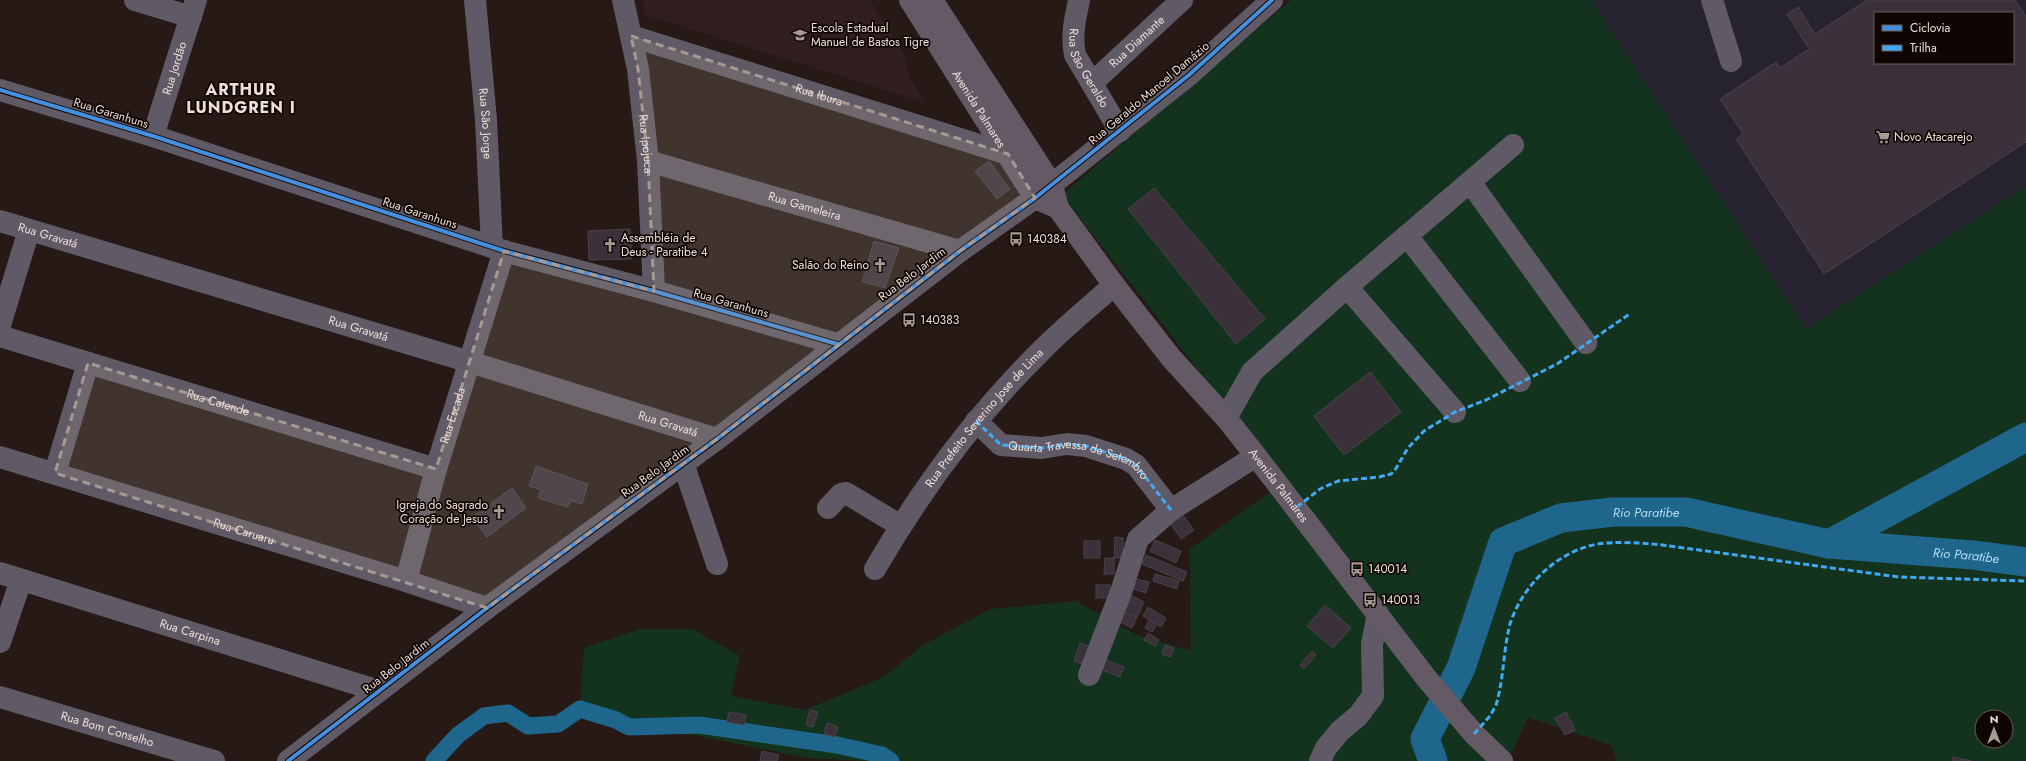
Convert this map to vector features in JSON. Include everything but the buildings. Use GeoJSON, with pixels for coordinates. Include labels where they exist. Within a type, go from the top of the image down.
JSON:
{"type":"FeatureCollection","features":[{"type":"Feature","properties":{"kind":"main road","name":"Avenida Palmares"},"geometry":{"type":"LineString","coordinates":[[910,0],[1035,198]]}},
{"type":"Feature","properties":{"kind":"main road","name":"Avenida Palmares"},"geometry":{"type":"LineString","coordinates":[[932,0],[1052,185],[1058,208],[1114,285],[1172,358],[1226,418],[1434,686],[1492,757]]}},
{"type":"Feature","properties":{"kind":"main road"},"geometry":{"type":"LineString","coordinates":[[1035,198],[1058,208]]}},
{"type":"Feature","properties":{"kind":"street"},"geometry":{"type":"LineString","coordinates":[[135,0],[193,9]]}},
{"type":"Feature","properties":{"kind":"street","name":"Rua São Jorge"},"geometry":{"type":"LineString","coordinates":[[475,0],[498,249]]}},
{"type":"Feature","properties":{"kind":"street","name":"Rua Ipojuca"},"geometry":{"type":"LineString","coordinates":[[623,0],[638,69],[648,161],[654,291]]}},
{"type":"Feature","properties":{"kind":"street","name":"Rua São Geraldo"},"geometry":{"type":"LineString","coordinates":[[1079,0],[1073,29],[1075,54],[1120,130]]}},
{"type":"Feature","properties":{"kind":"street","name":"Rua Diamante"},"geometry":{"type":"LineString","coordinates":[[1092,83],[1182,0]]}},
{"type":"Feature","properties":{"kind":"street","name":"Rua Geraldo Manoel Damázio"},"geometry":{"type":"LineString","coordinates":[[1035,198],[1188,75],[1272,0]]}},
{"type":"Feature","properties":{"kind":"street"},"geometry":{"type":"LineString","coordinates":[[1712,0],[1731,61]]}},
{"type":"Feature","properties":{"kind":"street","name":"Rua Jordão"},"geometry":{"type":"LineString","coordinates":[[153,136],[193,9]]}},
{"type":"Feature","properties":{"kind":"street","name":"Rua Ibura"},"geometry":{"type":"LineString","coordinates":[[631,36],[1008,154]]}},
{"type":"Feature","properties":{"kind":"street","name":"Rua Garanhuns"},"geometry":{"type":"LineString","coordinates":[[0,90],[153,136],[498,249],[654,291],[837,344]]}},
{"type":"Feature","properties":{"kind":"street"},"geometry":{"type":"LineString","coordinates":[[1226,418],[1252,372],[1347,287],[1514,145]]}},
{"type":"Feature","properties":{"kind":"street","name":"Rua Gameleira"},"geometry":{"type":"LineString","coordinates":[[648,161],[960,251]]}},
{"type":"Feature","properties":{"kind":"street"},"geometry":{"type":"LineString","coordinates":[[1470,182],[1586,344]]}},
{"type":"Feature","properties":{"kind":"street","name":"Rua Belo Jardim"},"geometry":{"type":"LineString","coordinates":[[288,761],[487,608],[683,463],[960,251],[1035,198]]}},
{"type":"Feature","properties":{"kind":"street","name":"Rua Gravatá"},"geometry":{"type":"LineString","coordinates":[[0,221],[470,362],[716,438]]}},
{"type":"Feature","properties":{"kind":"street"},"geometry":{"type":"LineString","coordinates":[[0,325],[28,230]]}},
{"type":"Feature","properties":{"kind":"street"},"geometry":{"type":"LineString","coordinates":[[1407,236],[1520,382]]}},
{"type":"Feature","properties":{"kind":"street","name":"Rua Escada"},"geometry":{"type":"LineString","coordinates":[[406,581],[436,469],[470,362],[498,249]]}},
{"type":"Feature","properties":{"kind":"street","name":"Rua Prefeito Severino Jose de Lima"},"geometry":{"type":"LineString","coordinates":[[875,569],[939,470],[976,421],[1047,345],[1114,285]]}},
{"type":"Feature","properties":{"kind":"street"},"geometry":{"type":"LineString","coordinates":[[1347,287],[1455,412]]}},
{"type":"Feature","properties":{"kind":"street","name":"Rua Catende"},"geometry":{"type":"LineString","coordinates":[[0,336],[436,469]]}},
{"type":"Feature","properties":{"kind":"street"},"geometry":{"type":"LineString","coordinates":[[55,473],[88,363]]}},
{"type":"Feature","properties":{"kind":"street","name":"Quarta Travessa de Setembro"},"geometry":{"type":"LineString","coordinates":[[976,421],[1001,445],[1041,448],[1067,444],[1086,446],[1126,459],[1136,465],[1171,510]]}},
{"type":"Feature","properties":{"kind":"street"},"geometry":{"type":"LineString","coordinates":[[1089,675],[1121,592],[1138,539],[1171,510],[1256,456]]}},
{"type":"Feature","properties":{"kind":"street","name":"Rua Caruaru"},"geometry":{"type":"LineString","coordinates":[[0,457],[406,581],[487,608]]}},
{"type":"Feature","properties":{"kind":"street"},"geometry":{"type":"LineString","coordinates":[[683,463],[716,564]]}},
{"type":"Feature","properties":{"kind":"street"},"geometry":{"type":"LineString","coordinates":[[828,508],[841,494],[846,493],[902,526]]}},
{"type":"Feature","properties":{"kind":"street","name":"Rua Carpina"},"geometry":{"type":"LineString","coordinates":[[0,573],[379,691]]}},
{"type":"Feature","properties":{"kind":"street"},"geometry":{"type":"LineString","coordinates":[[0,642],[21,580]]}},
{"type":"Feature","properties":{"kind":"street"},"geometry":{"type":"LineString","coordinates":[[1320,761],[1326,748],[1340,731],[1358,716],[1373,696],[1372,644],[1378,614]]}},
{"type":"Feature","properties":{"kind":"street","name":"Rua Bom Conselho"},"geometry":{"type":"LineString","coordinates":[[0,697],[214,761]]}},
{"type":"Feature","properties":{"kind":"highlighted area"},"geometry":{"type":"Polygon","coordinates":[[[631,36],[1008,154],[1035,198],[960,251],[717,439],[487,608],[55,473],[88,363],[436,469],[504,251],[654,291],[648,161],[638,69],[631,36]]]}},
{"type":"Feature","properties":{"kind":"shaded area","name":"Escola Estadual Manuel de Bastos Tigre"},"geometry":{"type":"Polygon","coordinates":[[[643,0],[870,0],[904,55],[909,75],[924,102],[645,15],[643,0]]]}},
{"type":"Feature","properties":{"kind":"shaded area"},"geometry":{"type":"Polygon","coordinates":[[[1591,0],[2026,0],[2026,186],[1806,330],[1591,0]]]}},
{"type":"Feature","properties":{"kind":"green space"},"geometry":{"type":"Polygon","coordinates":[[[1291,0],[1591,0],[1806,329],[2026,186],[2026,761],[1617,761],[1611,745],[1528,717],[1508,761],[870,761],[808,758],[649,726],[580,709],[584,648],[641,629],[692,629],[740,656],[731,696],[805,710],[886,676],[923,645],[991,609],[1076,601],[1135,634],[1191,651],[1190,549],[1263,497],[1286,483],[1062,195],[1291,0]]]}},
{"type":"Feature","properties":{"kind":"waterway"},"geometry":{"type":"LineString","coordinates":[[1829,544],[2026,437]]}},
{"type":"Feature","properties":{"kind":"waterway","name":"Rio Paratibe"},"geometry":{"type":"LineString","coordinates":[[1433,761],[1425,739],[1461,668],[1503,542],[1561,518],[1613,512],[1686,512],[1829,544],[1973,555],[2026,562]]}},
{"type":"Feature","properties":{"kind":"waterway"},"geometry":{"type":"LineString","coordinates":[[434,761],[458,735],[484,716],[508,713],[528,726],[558,724],[580,709],[616,720],[629,727],[699,725],[837,745],[882,755],[891,761]]}},
{"type":"Feature","properties":{"kind":"marked path"},"geometry":{"type":"LineString","coordinates":[[1297,507],[1320,489],[1338,481],[1379,477],[1391,474],[1408,448],[1424,431],[1455,412],[1486,400],[1557,364],[1631,313]]}},
{"type":"Feature","properties":{"kind":"marked path"},"geometry":{"type":"LineString","coordinates":[[976,421],[1001,445],[1041,448],[1067,444],[1086,446],[1126,459],[1136,465],[1171,510]]}},
{"type":"Feature","properties":{"kind":"marked path"},"geometry":{"type":"LineString","coordinates":[[1474,734],[1490,716],[1496,705],[1501,685],[1510,624],[1523,596],[1543,572],[1555,562],[1583,548],[1598,544],[1622,542],[1662,545],[1899,577],[2026,581]]}},
{"type":"Feature","properties":{"kind":"cycle path"},"geometry":{"type":"LineString","coordinates":[[288,761],[487,608],[717,439],[960,251],[1035,198],[1189,75],[1272,0]]}},
{"type":"Feature","properties":{"kind":"cycle path"},"geometry":{"type":"LineString","coordinates":[[0,90],[153,136],[504,251],[654,291],[837,344]]}},
{"type":"Feature","properties":{"kind":"place","name":"Escola Estadual Manuel de Bastos Tigre"},"geometry":{"type":"Point","coordinates":[800,35]}},
{"type":"Feature","properties":{"kind":"place","name":"Novo Atacarejo"},"geometry":{"type":"Point","coordinates":[1883,137]}},
{"type":"Feature","properties":{"kind":"place","name":"140384"},"geometry":{"type":"Point","coordinates":[1016,239]}},
{"type":"Feature","properties":{"kind":"place","name":"Assembléia de Deus - Paratibe 4"},"geometry":{"type":"Point","coordinates":[610,245]}},
{"type":"Feature","properties":{"kind":"place","name":"Salão do Reino"},"geometry":{"type":"Point","coordinates":[880,265]}},
{"type":"Feature","properties":{"kind":"place","name":"140383"},"geometry":{"type":"Point","coordinates":[909,320]}},
{"type":"Feature","properties":{"kind":"place","name":"Igreja do Sagrado Coração de Jesus"},"geometry":{"type":"Point","coordinates":[499,512]}},
{"type":"Feature","properties":{"kind":"place","name":"140014"},"geometry":{"type":"Point","coordinates":[1357,569]}},
{"type":"Feature","properties":{"kind":"place","name":"140013"},"geometry":{"type":"Point","coordinates":[1370,600]}},
{"type":"Feature","properties":{"kind":"district","name":"ARTHUR LUNDGREN I"},"geometry":{"type":"Point","coordinates":[241,98]}}]}
